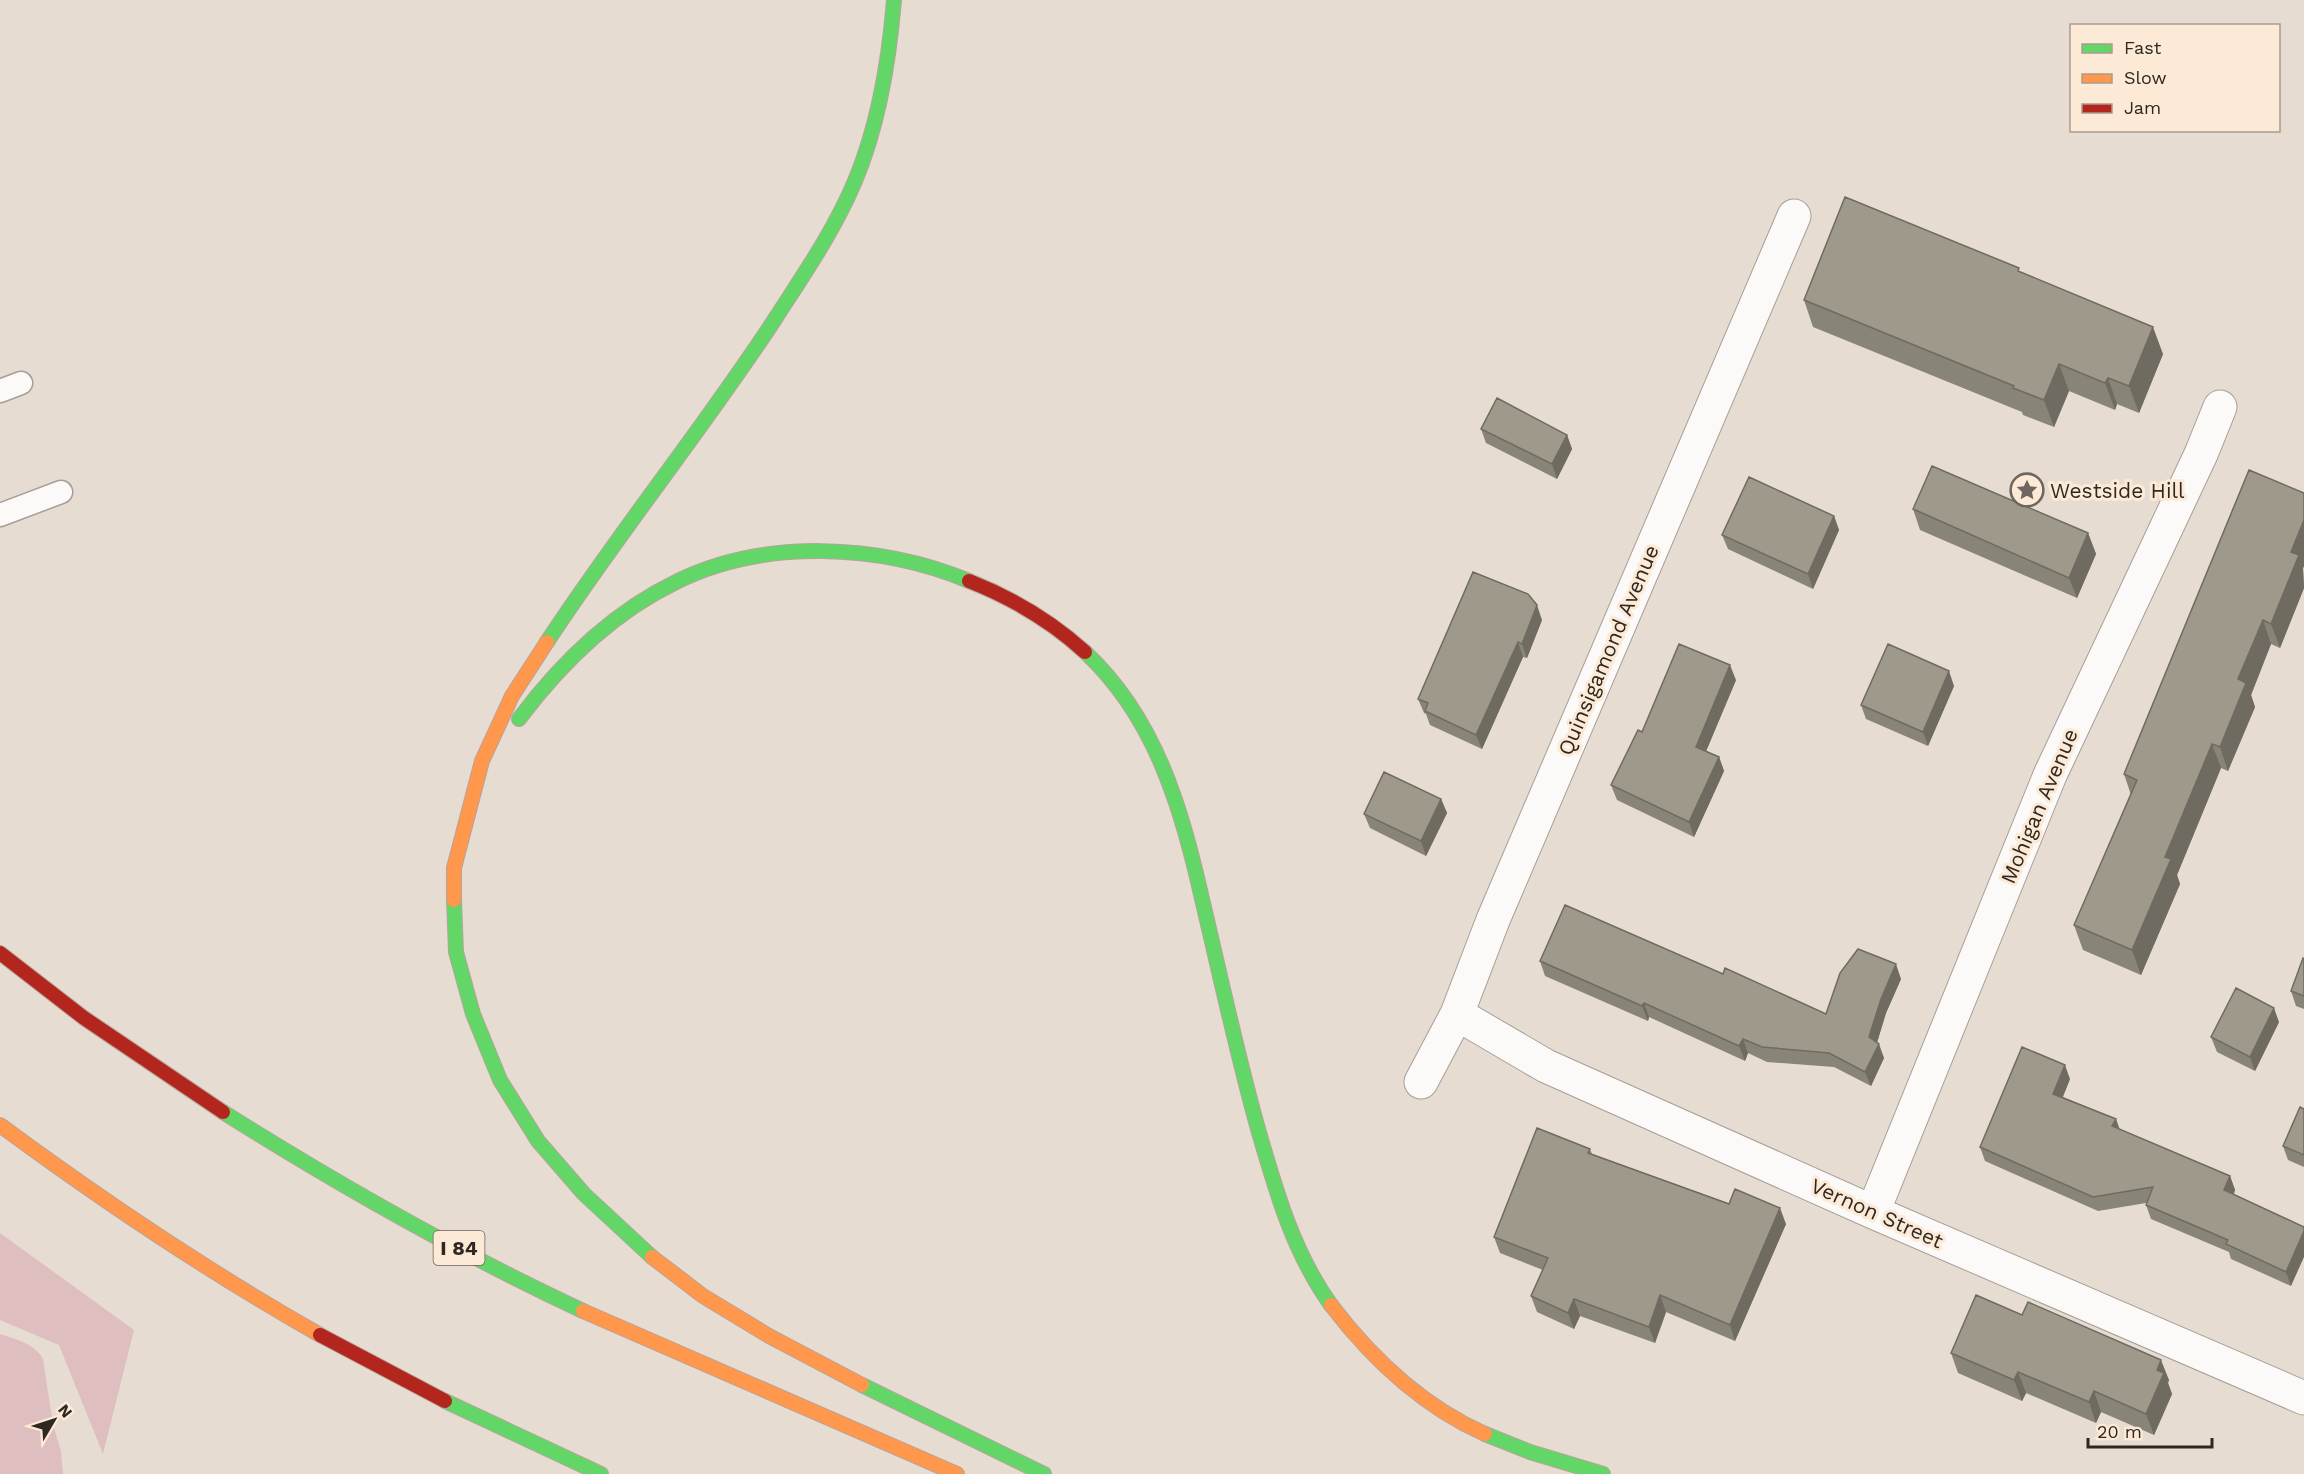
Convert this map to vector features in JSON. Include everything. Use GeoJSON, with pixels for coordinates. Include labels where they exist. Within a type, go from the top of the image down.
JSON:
{"type":"FeatureCollection","features":[{"type":"Feature","properties":{"kind":"highway"},"geometry":{"type":"LineString","coordinates":[[894,0],[890,48],[876,120],[855,181],[825,242],[730,387],[557,627],[512,696],[482,760],[454,868],[456,952],[472,1014],[500,1080],[538,1141],[584,1194],[640,1248],[703,1296],[769,1336],[836,1372],[1044,1474]]}},
{"type":"Feature","properties":{"kind":"highway"},"geometry":{"type":"LineString","coordinates":[[454,868],[490,763],[531,702],[575,654],[628,609],[679,580],[730,564],[787,553],[845,550],[919,563],[969,579],[1024,607],[1076,645],[1117,685],[1151,738],[1175,796],[1257,1127],[1276,1192],[1298,1248],[1328,1302],[1367,1348],[1408,1387],[1456,1420],[1513,1447],[1603,1474]]}},
{"type":"Feature","properties":{"kind":"highway","name":"I 84"},"geometry":{"type":"LineString","coordinates":[[0,953],[154,1068],[272,1144],[408,1222],[543,1292],[695,1361],[957,1474]]}},
{"type":"Feature","properties":{"kind":"highway"},"geometry":{"type":"LineString","coordinates":[[0,1125],[66,1174],[200,1264],[340,1346],[486,1421],[601,1474]]}},
{"type":"Feature","properties":{"kind":"street","name":"Quinsigamond Avenue"},"geometry":{"type":"LineString","coordinates":[[1421,1082],[1457,1014],[1493,920],[1794,216]]}},
{"type":"Feature","properties":{"kind":"street","name":"Mohigan Avenue"},"geometry":{"type":"LineString","coordinates":[[1873,1212],[2050,775],[2201,454],[2220,407]]}},
{"type":"Feature","properties":{"kind":"street","name":"Vernon Street"},"geometry":{"type":"LineString","coordinates":[[1457,1014],[1546,1066],[1873,1212],[2304,1398]]}},
{"type":"Feature","properties":{"kind":"lane"},"geometry":{"type":"LineString","coordinates":[[0,391],[21,382]]}},
{"type":"Feature","properties":{"kind":"lane"},"geometry":{"type":"LineString","coordinates":[[0,515],[61,492]]}},
{"type":"Feature","properties":{"kind":"shaded area"},"geometry":{"type":"Polygon","coordinates":[[[0,1233],[134,1330],[103,1454],[59,1345],[0,1320],[0,1233]]]}},
{"type":"Feature","properties":{"kind":"shaded area"},"geometry":{"type":"Polygon","coordinates":[[[0,1334],[30,1346],[43,1359],[53,1425],[61,1451],[63,1474],[0,1474],[0,1334]]]}},
{"type":"Feature","properties":{"kind":"building"},"geometry":{"type":"Polygon","coordinates":[[[1845,197],[2019,268],[2018,271],[2153,327],[2129,386],[2108,378],[2105,383],[2059,364],[2044,400],[1804,300],[1845,197]]]}},
{"type":"Feature","properties":{"kind":"building"},"geometry":{"type":"Polygon","coordinates":[[[1497,398],[1567,435],[1552,464],[1481,429],[1497,398]]]}},
{"type":"Feature","properties":{"kind":"building"},"geometry":{"type":"Polygon","coordinates":[[[1932,466],[2088,533],[2069,578],[1913,509],[1932,466]]]}},
{"type":"Feature","properties":{"kind":"building"},"geometry":{"type":"Polygon","coordinates":[[[2249,470],[2304,493],[2304,520],[2291,552],[2299,555],[2271,624],[2263,620],[2238,679],[2246,683],[2220,747],[2212,744],[2165,857],[2171,859],[2132,950],[2074,925],[2137,780],[2124,774],[2249,470]]]}},
{"type":"Feature","properties":{"kind":"building"},"geometry":{"type":"Polygon","coordinates":[[[1749,477],[1834,516],[1808,574],[1722,535],[1749,477]]]}},
{"type":"Feature","properties":{"kind":"building"},"geometry":{"type":"Polygon","coordinates":[[[1473,572],[1528,594],[1537,605],[1522,644],[1518,642],[1476,735],[1425,711],[1428,703],[1418,699],[1473,572]]]}},
{"type":"Feature","properties":{"kind":"building"},"geometry":{"type":"Polygon","coordinates":[[[1679,644],[1730,665],[1696,747],[1719,757],[1689,822],[1611,785],[1638,730],[1642,732],[1679,644]]]}},
{"type":"Feature","properties":{"kind":"building"},"geometry":{"type":"Polygon","coordinates":[[[1888,644],[1949,671],[1923,732],[1861,705],[1888,644]]]}},
{"type":"Feature","properties":{"kind":"building"},"geometry":{"type":"Polygon","coordinates":[[[1384,772],[1441,799],[1421,841],[1364,814],[1384,772]]]}},
{"type":"Feature","properties":{"kind":"building"},"geometry":{"type":"Polygon","coordinates":[[[1565,905],[1723,974],[1725,968],[1826,1014],[1840,973],[1858,949],[1896,964],[1881,999],[1869,1037],[1879,1044],[1865,1072],[1829,1053],[1762,1047],[1743,1039],[1739,1046],[1644,1003],[1642,1006],[1540,961],[1565,905]]]}},
{"type":"Feature","properties":{"kind":"building"},"geometry":{"type":"Polygon","coordinates":[[[2304,959],[2304,996],[2291,991],[2304,959]]]}},
{"type":"Feature","properties":{"kind":"building"},"geometry":{"type":"Polygon","coordinates":[[[2236,988],[2274,1008],[2250,1057],[2211,1037],[2236,988]]]}},
{"type":"Feature","properties":{"kind":"building"},"geometry":{"type":"Polygon","coordinates":[[[2022,1047],[2065,1065],[2053,1094],[2116,1119],[2112,1126],[2230,1176],[2224,1190],[2304,1227],[2286,1272],[2226,1244],[2228,1240],[2146,1205],[2153,1187],[2093,1197],[1980,1147],[2022,1047]]]}},
{"type":"Feature","properties":{"kind":"building"},"geometry":{"type":"Polygon","coordinates":[[[2300,1107],[2304,1109],[2304,1155],[2283,1146],[2300,1107]]]}},
{"type":"Feature","properties":{"kind":"building"},"geometry":{"type":"Polygon","coordinates":[[[1537,1128],[1590,1149],[1588,1153],[1729,1204],[1735,1189],[1780,1208],[1730,1325],[1660,1295],[1649,1327],[1574,1299],[1568,1313],[1531,1296],[1548,1258],[1494,1237],[1537,1128]]]}},
{"type":"Feature","properties":{"kind":"building"},"geometry":{"type":"Polygon","coordinates":[[[1976,1295],[2022,1315],[2028,1302],[2161,1360],[2157,1370],[2164,1373],[2146,1414],[2094,1391],[2089,1402],[2018,1372],[2014,1380],[1951,1353],[1976,1295]]]}},
{"type":"Feature","properties":{"kind":"traffic: fast"},"geometry":{"type":"LineString","coordinates":[[547,642],[747,360],[808,269],[838,217],[855,181],[877,115],[886,69],[894,0]]}},
{"type":"Feature","properties":{"kind":"traffic: fast"},"geometry":{"type":"LineString","coordinates":[[519,719],[552,678],[609,624],[653,594],[710,568],[746,558],[822,551],[860,553],[898,559],[969,581]]}},
{"type":"Feature","properties":{"kind":"traffic: fast"},"geometry":{"type":"LineString","coordinates":[[1085,652],[1110,678],[1131,707],[1163,768],[1186,834],[1243,1073],[1272,1175],[1296,1242],[1306,1264],[1331,1305]]}},
{"type":"Feature","properties":{"kind":"traffic: fast"},"geometry":{"type":"LineString","coordinates":[[454,900],[456,952],[473,1014],[500,1080],[538,1141],[584,1194],[652,1257]]}},
{"type":"Feature","properties":{"kind":"traffic: fast"},"geometry":{"type":"LineString","coordinates":[[223,1112],[400,1217],[491,1266],[583,1311]]}},
{"type":"Feature","properties":{"kind":"traffic: fast"},"geometry":{"type":"LineString","coordinates":[[862,1385],[1044,1474]]}},
{"type":"Feature","properties":{"kind":"traffic: fast"},"geometry":{"type":"LineString","coordinates":[[445,1401],[601,1474]]}},
{"type":"Feature","properties":{"kind":"traffic: fast"},"geometry":{"type":"LineString","coordinates":[[1485,1434],[1530,1452],[1603,1474]]}},
{"type":"Feature","properties":{"kind":"traffic: slow"},"geometry":{"type":"LineString","coordinates":[[454,900],[454,868],[482,761],[512,696],[547,642]]}},
{"type":"Feature","properties":{"kind":"traffic: slow"},"geometry":{"type":"LineString","coordinates":[[0,1125],[157,1235],[320,1335]]}},
{"type":"Feature","properties":{"kind":"traffic: slow"},"geometry":{"type":"LineString","coordinates":[[652,1257],[703,1296],[769,1336],[862,1385]]}},
{"type":"Feature","properties":{"kind":"traffic: slow"},"geometry":{"type":"LineString","coordinates":[[1331,1305],[1364,1344],[1400,1380],[1440,1410],[1485,1434]]}},
{"type":"Feature","properties":{"kind":"traffic: slow"},"geometry":{"type":"LineString","coordinates":[[583,1311],[957,1474]]}},
{"type":"Feature","properties":{"kind":"traffic: jam"},"geometry":{"type":"LineString","coordinates":[[969,581],[1030,611],[1059,630],[1085,652]]}},
{"type":"Feature","properties":{"kind":"traffic: jam"},"geometry":{"type":"LineString","coordinates":[[0,953],[84,1018],[223,1112]]}},
{"type":"Feature","properties":{"kind":"traffic: jam"},"geometry":{"type":"LineString","coordinates":[[320,1335],[445,1401]]}},
{"type":"Feature","properties":{"kind":"place","name":"Westside Hill"},"geometry":{"type":"Point","coordinates":[2027,490]}}]}
